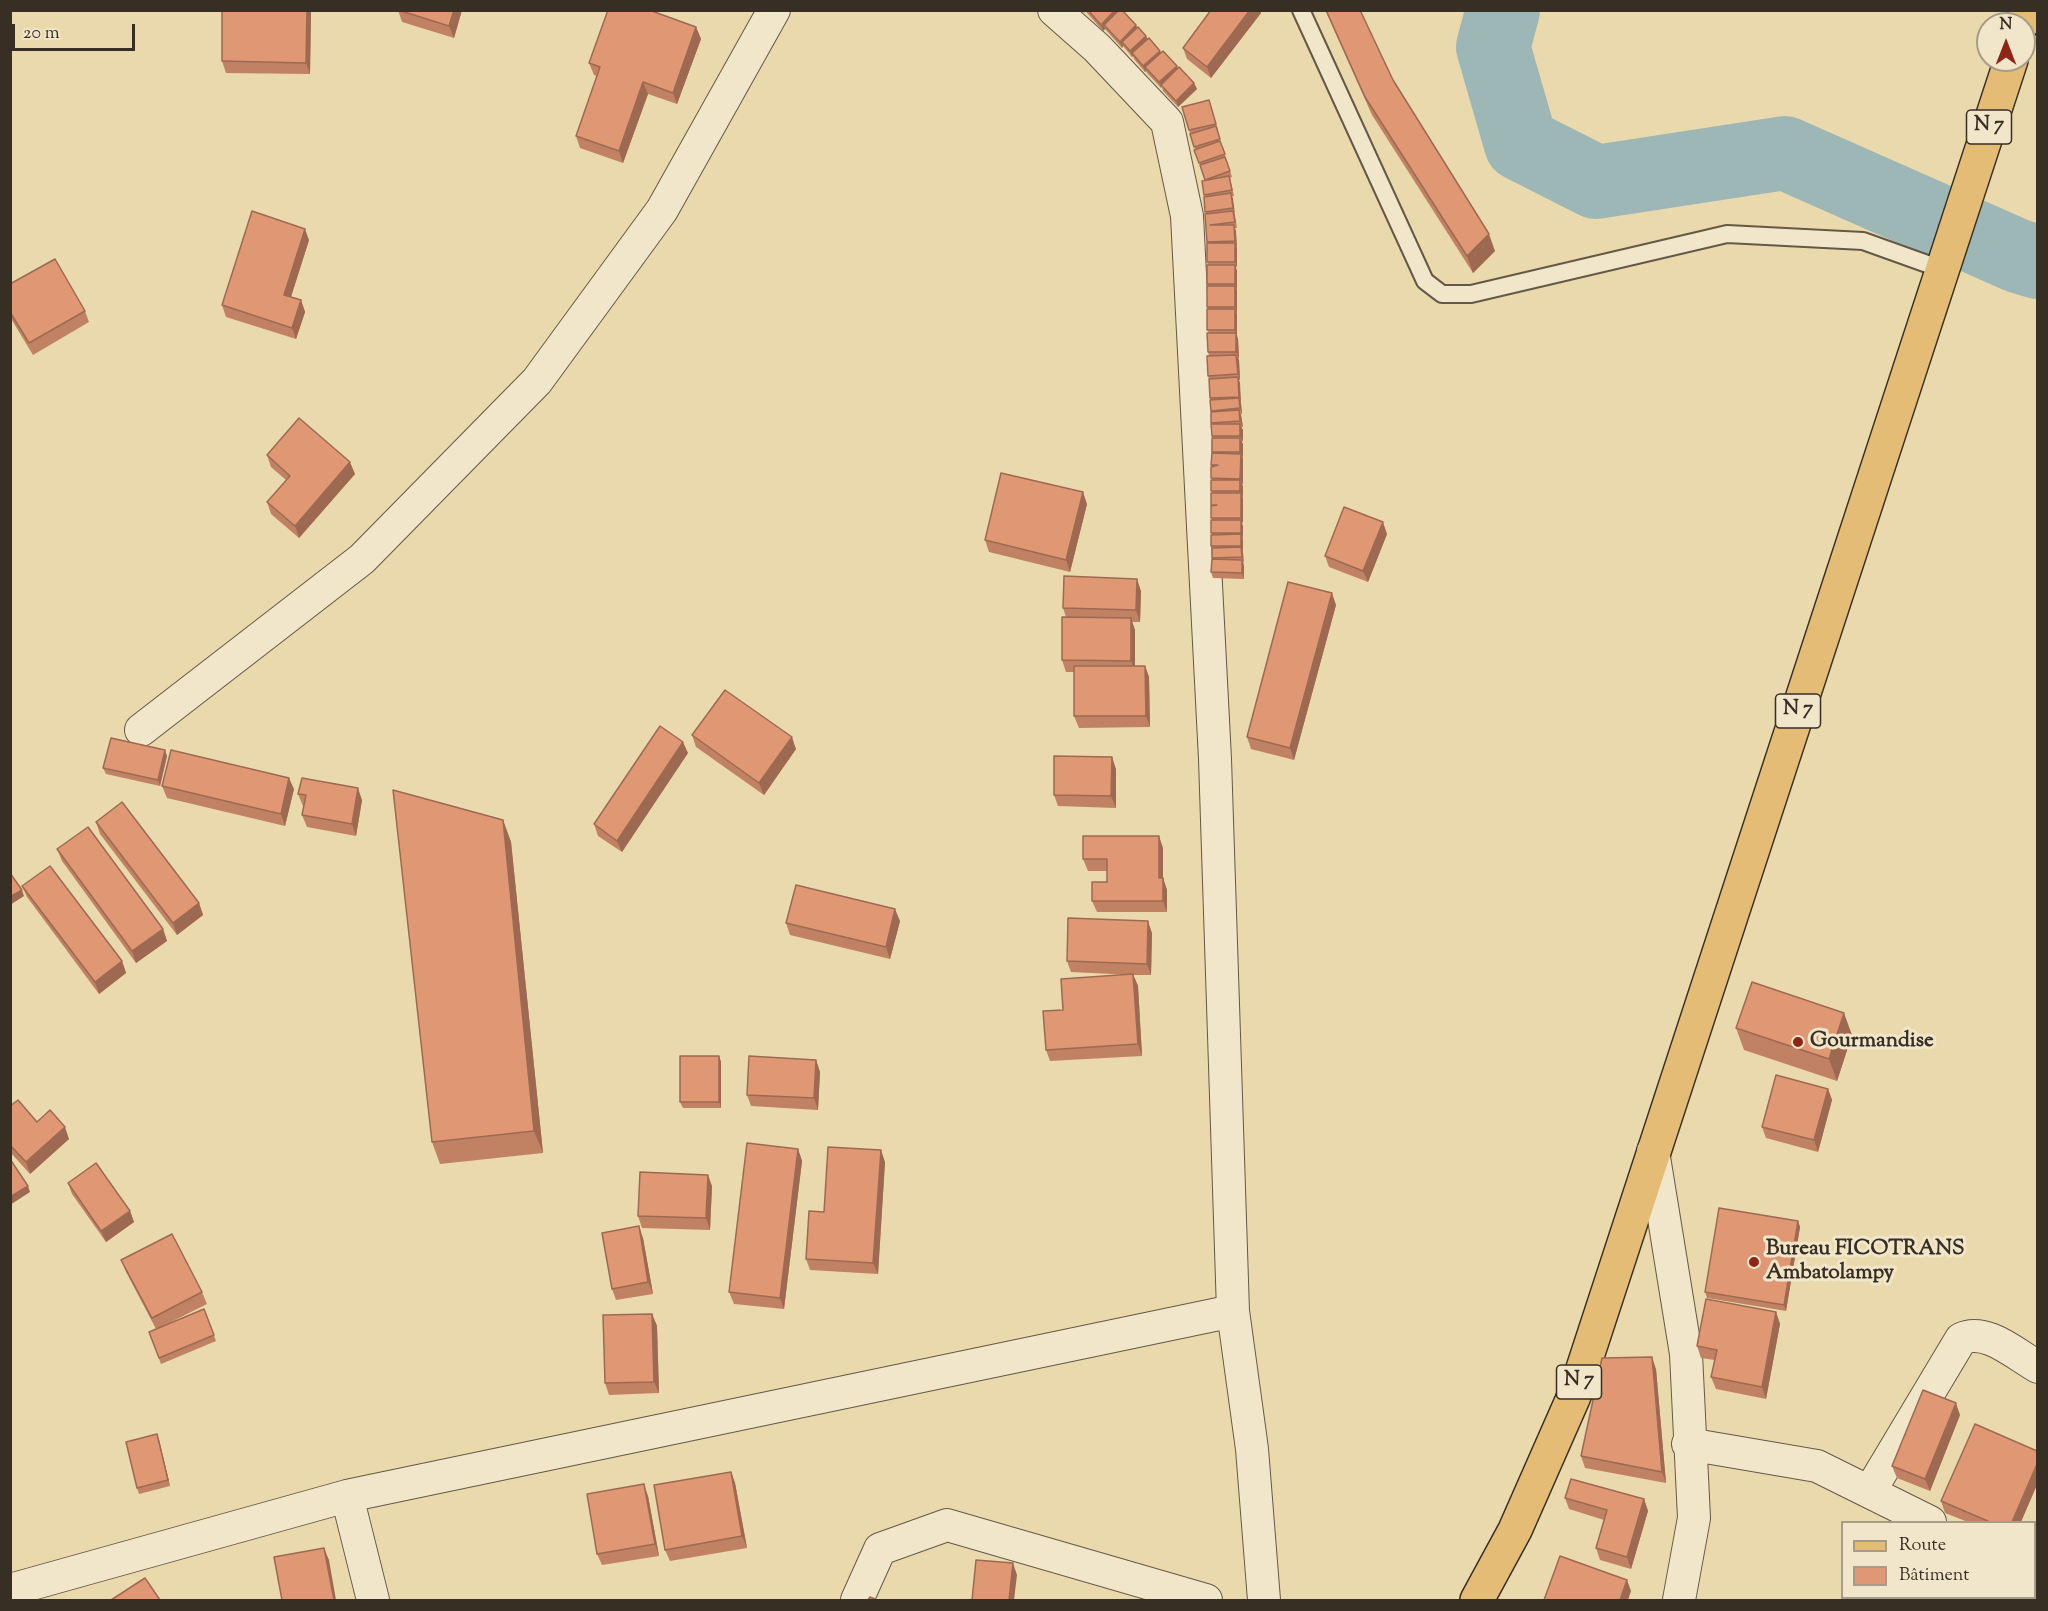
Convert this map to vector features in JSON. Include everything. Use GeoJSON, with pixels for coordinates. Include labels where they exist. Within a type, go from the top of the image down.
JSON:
{"type":"FeatureCollection","features":[{"type":"Feature","properties":{"kind":"main road","name":"N 7"},"geometry":{"type":"LineString","coordinates":[[1476,1600],[1515,1530],[1574,1396],[2007,72]]}},
{"type":"Feature","properties":{"kind":"street"},"geometry":{"type":"LineString","coordinates":[[141,730],[362,559],[537,381],[662,210],[774,10]]}},
{"type":"Feature","properties":{"kind":"street"},"geometry":{"type":"LineString","coordinates":[[1054,10],[1097,48],[1167,122],[1187,216],[1215,759],[1233,1311],[1252,1449],[1264,1600]]}},
{"type":"Feature","properties":{"kind":"street"},"geometry":{"type":"LineString","coordinates":[[1653,1151],[1686,1354],[1694,1518],[1679,1600]]}},
{"type":"Feature","properties":{"kind":"street"},"geometry":{"type":"LineString","coordinates":[[10,1590],[347,1496],[1233,1311]]}},
{"type":"Feature","properties":{"kind":"street"},"geometry":{"type":"LineString","coordinates":[[1870,1491],[1961,1339],[1969,1335],[1982,1334],[2037,1367]]}},
{"type":"Feature","properties":{"kind":"street"},"geometry":{"type":"LineString","coordinates":[[1689,1444],[1817,1466],[1928,1521]]}},
{"type":"Feature","properties":{"kind":"street"},"geometry":{"type":"LineString","coordinates":[[347,1496],[373,1600]]}},
{"type":"Feature","properties":{"kind":"street"},"geometry":{"type":"LineString","coordinates":[[857,1600],[880,1549],[947,1525],[1206,1600]]}},
{"type":"Feature","properties":{"kind":"lane"},"geometry":{"type":"LineString","coordinates":[[1301,10],[1425,281],[1442,294],[1471,294],[1727,234],[1863,241],[1944,270]]}},
{"type":"Feature","properties":{"kind":"building"},"geometry":{"type":"Polygon","coordinates":[[[222,10],[307,10],[306,63],[222,61],[222,10]]]}},
{"type":"Feature","properties":{"kind":"building"},"geometry":{"type":"Polygon","coordinates":[[[398,10],[454,10],[449,26],[398,10]]]}},
{"type":"Feature","properties":{"kind":"building"},"geometry":{"type":"Polygon","coordinates":[[[608,10],[649,10],[696,27],[673,93],[643,82],[619,151],[576,136],[600,67],[589,63],[608,10]]]}},
{"type":"Feature","properties":{"kind":"building"},"geometry":{"type":"Polygon","coordinates":[[[1088,10],[1115,10],[1101,25],[1088,10]]]}},
{"type":"Feature","properties":{"kind":"building"},"geometry":{"type":"Polygon","coordinates":[[[1119,10],[1122,10],[1136,25],[1120,42],[1104,25],[1119,10]]]}},
{"type":"Feature","properties":{"kind":"building"},"geometry":{"type":"Polygon","coordinates":[[[1211,10],[1250,10],[1207,67],[1183,48],[1211,10]]]}},
{"type":"Feature","properties":{"kind":"building"},"geometry":{"type":"Polygon","coordinates":[[[1326,10],[1360,10],[1393,80],[1489,234],[1467,256],[1365,97],[1326,10]]]}},
{"type":"Feature","properties":{"kind":"building"},"geometry":{"type":"Polygon","coordinates":[[[1138,27],[1146,36],[1130,51],[1122,42],[1138,27]]]}},
{"type":"Feature","properties":{"kind":"building"},"geometry":{"type":"Polygon","coordinates":[[[1149,38],[1160,51],[1143,66],[1132,53],[1149,38]]]}},
{"type":"Feature","properties":{"kind":"building"},"geometry":{"type":"Polygon","coordinates":[[[1163,51],[1177,66],[1159,82],[1145,67],[1163,51]]]}},
{"type":"Feature","properties":{"kind":"building"},"geometry":{"type":"Polygon","coordinates":[[[1179,67],[1194,83],[1176,101],[1161,85],[1179,67]]]}},
{"type":"Feature","properties":{"kind":"building"},"geometry":{"type":"Polygon","coordinates":[[[1209,100],[1216,124],[1189,130],[1182,107],[1209,100]]]}},
{"type":"Feature","properties":{"kind":"building"},"geometry":{"type":"Polygon","coordinates":[[[1216,126],[1220,139],[1194,147],[1190,134],[1216,126]]]}},
{"type":"Feature","properties":{"kind":"building"},"geometry":{"type":"Polygon","coordinates":[[[1220,141],[1225,154],[1199,163],[1194,150],[1220,141]]]}},
{"type":"Feature","properties":{"kind":"building"},"geometry":{"type":"Polygon","coordinates":[[[1225,157],[1230,171],[1205,180],[1200,165],[1225,157]]]}},
{"type":"Feature","properties":{"kind":"building"},"geometry":{"type":"Polygon","coordinates":[[[1229,176],[1232,190],[1204,195],[1202,181],[1229,176]]]}},
{"type":"Feature","properties":{"kind":"building"},"geometry":{"type":"Polygon","coordinates":[[[1231,193],[1233,208],[1205,212],[1204,197],[1231,193]]]}},
{"type":"Feature","properties":{"kind":"building"},"geometry":{"type":"Polygon","coordinates":[[[252,211],[305,229],[284,295],[301,300],[292,328],[222,305],[252,211]]]}},
{"type":"Feature","properties":{"kind":"building"},"geometry":{"type":"Polygon","coordinates":[[[1233,211],[1235,222],[1210,225],[1234,225],[1235,241],[1207,242],[1205,214],[1233,211]]]}},
{"type":"Feature","properties":{"kind":"building"},"geometry":{"type":"Polygon","coordinates":[[[1207,243],[1235,243],[1235,262],[1207,262],[1207,243]]]}},
{"type":"Feature","properties":{"kind":"building"},"geometry":{"type":"Polygon","coordinates":[[[55,259],[85,311],[29,343],[10,312],[10,284],[55,259]]]}},
{"type":"Feature","properties":{"kind":"building"},"geometry":{"type":"Polygon","coordinates":[[[1207,265],[1235,265],[1235,284],[1207,284],[1207,265]]]}},
{"type":"Feature","properties":{"kind":"building"},"geometry":{"type":"Polygon","coordinates":[[[1207,286],[1235,286],[1235,307],[1207,307],[1207,286]]]}},
{"type":"Feature","properties":{"kind":"building"},"geometry":{"type":"Polygon","coordinates":[[[1207,309],[1235,309],[1235,330],[1207,330],[1207,309]]]}},
{"type":"Feature","properties":{"kind":"building"},"geometry":{"type":"Polygon","coordinates":[[[1207,333],[1236,333],[1236,352],[1208,352],[1207,333]]]}},
{"type":"Feature","properties":{"kind":"building"},"geometry":{"type":"Polygon","coordinates":[[[1236,355],[1238,374],[1208,376],[1207,356],[1236,355]]]}},
{"type":"Feature","properties":{"kind":"building"},"geometry":{"type":"Polygon","coordinates":[[[1238,377],[1239,397],[1210,398],[1209,379],[1238,377]]]}},
{"type":"Feature","properties":{"kind":"building"},"geometry":{"type":"Polygon","coordinates":[[[1239,398],[1240,408],[1211,411],[1210,400],[1239,398]]]}},
{"type":"Feature","properties":{"kind":"building"},"geometry":{"type":"Polygon","coordinates":[[[1239,410],[1240,421],[1211,423],[1211,412],[1239,410]]]}},
{"type":"Feature","properties":{"kind":"building"},"geometry":{"type":"Polygon","coordinates":[[[299,418],[350,462],[295,526],[267,502],[290,476],[267,455],[299,418]]]}},
{"type":"Feature","properties":{"kind":"building"},"geometry":{"type":"Polygon","coordinates":[[[1211,424],[1240,424],[1240,436],[1212,436],[1211,424]]]}},
{"type":"Feature","properties":{"kind":"building"},"geometry":{"type":"Polygon","coordinates":[[[1212,438],[1240,438],[1240,452],[1212,452],[1212,438]]]}},
{"type":"Feature","properties":{"kind":"building"},"geometry":{"type":"Polygon","coordinates":[[[1212,453],[1241,454],[1240,479],[1211,478],[1211,467],[1218,465],[1211,465],[1212,453]]]}},
{"type":"Feature","properties":{"kind":"building"},"geometry":{"type":"Polygon","coordinates":[[[1001,473],[1083,492],[1066,560],[985,540],[1001,473]]]}},
{"type":"Feature","properties":{"kind":"building"},"geometry":{"type":"Polygon","coordinates":[[[1211,480],[1240,480],[1240,491],[1211,491],[1211,480]]]}},
{"type":"Feature","properties":{"kind":"building"},"geometry":{"type":"Polygon","coordinates":[[[1211,493],[1241,493],[1241,518],[1211,518],[1211,506],[1217,505],[1211,505],[1211,493]]]}},
{"type":"Feature","properties":{"kind":"building"},"geometry":{"type":"Polygon","coordinates":[[[1344,507],[1383,522],[1363,571],[1325,556],[1344,507]]]}},
{"type":"Feature","properties":{"kind":"building"},"geometry":{"type":"Polygon","coordinates":[[[1211,520],[1241,520],[1241,533],[1211,533],[1211,520]]]}},
{"type":"Feature","properties":{"kind":"building"},"geometry":{"type":"Polygon","coordinates":[[[1241,534],[1241,546],[1211,546],[1211,535],[1241,534]]]}},
{"type":"Feature","properties":{"kind":"building"},"geometry":{"type":"Polygon","coordinates":[[[1241,547],[1242,557],[1212,558],[1212,548],[1241,547]]]}},
{"type":"Feature","properties":{"kind":"building"},"geometry":{"type":"Polygon","coordinates":[[[1212,559],[1242,560],[1242,573],[1211,572],[1212,559]]]}},
{"type":"Feature","properties":{"kind":"building"},"geometry":{"type":"Polygon","coordinates":[[[1064,576],[1137,579],[1136,610],[1063,608],[1064,576]]]}},
{"type":"Feature","properties":{"kind":"building"},"geometry":{"type":"Polygon","coordinates":[[[1288,582],[1332,593],[1290,748],[1247,737],[1288,582]]]}},
{"type":"Feature","properties":{"kind":"building"},"geometry":{"type":"Polygon","coordinates":[[[1062,617],[1131,618],[1131,661],[1062,660],[1062,617]]]}},
{"type":"Feature","properties":{"kind":"building"},"geometry":{"type":"Polygon","coordinates":[[[1074,666],[1145,666],[1146,716],[1074,716],[1074,666]]]}},
{"type":"Feature","properties":{"kind":"building"},"geometry":{"type":"Polygon","coordinates":[[[725,690],[792,737],[759,783],[692,735],[725,690]]]}},
{"type":"Feature","properties":{"kind":"building"},"geometry":{"type":"Polygon","coordinates":[[[660,726],[683,742],[617,841],[594,824],[660,726]]]}},
{"type":"Feature","properties":{"kind":"building"},"geometry":{"type":"Polygon","coordinates":[[[111,738],[165,750],[158,780],[103,768],[111,738]]]}},
{"type":"Feature","properties":{"kind":"building"},"geometry":{"type":"Polygon","coordinates":[[[171,750],[289,778],[281,814],[162,786],[171,750]]]}},
{"type":"Feature","properties":{"kind":"building"},"geometry":{"type":"Polygon","coordinates":[[[1054,756],[1112,757],[1111,796],[1054,795],[1054,756]]]}},
{"type":"Feature","properties":{"kind":"building"},"geometry":{"type":"Polygon","coordinates":[[[302,778],[358,788],[352,824],[302,815],[306,795],[298,794],[302,778]]]}},
{"type":"Feature","properties":{"kind":"building"},"geometry":{"type":"Polygon","coordinates":[[[393,790],[503,820],[534,1131],[432,1142],[393,790]]]}},
{"type":"Feature","properties":{"kind":"building"},"geometry":{"type":"Polygon","coordinates":[[[122,802],[199,903],[173,923],[96,822],[122,802]]]}},
{"type":"Feature","properties":{"kind":"building"},"geometry":{"type":"Polygon","coordinates":[[[88,827],[163,929],[132,951],[57,849],[88,827]]]}},
{"type":"Feature","properties":{"kind":"building"},"geometry":{"type":"Polygon","coordinates":[[[1083,836],[1159,836],[1159,878],[1163,878],[1163,901],[1092,901],[1092,882],[1107,882],[1107,859],[1083,859],[1083,836]]]}},
{"type":"Feature","properties":{"kind":"building"},"geometry":{"type":"Polygon","coordinates":[[[50,866],[122,961],[95,982],[22,886],[50,866]]]}},
{"type":"Feature","properties":{"kind":"building"},"geometry":{"type":"Polygon","coordinates":[[[10,873],[22,890],[10,897],[10,873]]]}},
{"type":"Feature","properties":{"kind":"building"},"geometry":{"type":"Polygon","coordinates":[[[796,885],[895,909],[886,947],[786,923],[796,885]]]}},
{"type":"Feature","properties":{"kind":"building"},"geometry":{"type":"Polygon","coordinates":[[[1068,918],[1148,921],[1147,964],[1067,961],[1068,918]]]}},
{"type":"Feature","properties":{"kind":"building"},"geometry":{"type":"Polygon","coordinates":[[[1133,974],[1138,1044],[1046,1050],[1043,1011],[1063,1010],[1061,979],[1133,974]]]}},
{"type":"Feature","properties":{"kind":"building"},"geometry":{"type":"Polygon","coordinates":[[[1752,982],[1844,1013],[1829,1059],[1736,1028],[1752,982]]]}},
{"type":"Feature","properties":{"kind":"building"},"geometry":{"type":"Polygon","coordinates":[[[680,1056],[719,1056],[719,1102],[680,1102],[680,1056]]]}},
{"type":"Feature","properties":{"kind":"building"},"geometry":{"type":"Polygon","coordinates":[[[749,1056],[816,1060],[814,1098],[747,1095],[749,1056]]]}},
{"type":"Feature","properties":{"kind":"building"},"geometry":{"type":"Polygon","coordinates":[[[1776,1075],[1828,1089],[1814,1140],[1762,1127],[1776,1075]]]}},
{"type":"Feature","properties":{"kind":"building"},"geometry":{"type":"Polygon","coordinates":[[[18,1100],[37,1122],[50,1110],[65,1127],[26,1162],[10,1145],[10,1106],[18,1100]]]}},
{"type":"Feature","properties":{"kind":"building"},"geometry":{"type":"Polygon","coordinates":[[[747,1143],[798,1149],[780,1298],[729,1292],[747,1143]]]}},
{"type":"Feature","properties":{"kind":"building"},"geometry":{"type":"Polygon","coordinates":[[[828,1147],[881,1150],[873,1263],[806,1259],[809,1211],[824,1212],[828,1147]]]}},
{"type":"Feature","properties":{"kind":"building"},"geometry":{"type":"Polygon","coordinates":[[[10,1159],[28,1186],[10,1197],[10,1159]]]}},
{"type":"Feature","properties":{"kind":"building"},"geometry":{"type":"Polygon","coordinates":[[[96,1163],[130,1211],[101,1231],[68,1183],[96,1163]]]}},
{"type":"Feature","properties":{"kind":"building"},"geometry":{"type":"Polygon","coordinates":[[[640,1172],[708,1175],[706,1218],[638,1216],[640,1172]]]}},
{"type":"Feature","properties":{"kind":"building","name":"Bureau FICOTRANS Ambatolampy"},"geometry":{"type":"Polygon","coordinates":[[[1719,1208],[1798,1221],[1784,1305],[1705,1292],[1719,1208]]]}},
{"type":"Feature","properties":{"kind":"building"},"geometry":{"type":"Polygon","coordinates":[[[639,1226],[648,1282],[612,1289],[602,1233],[639,1226]]]}},
{"type":"Feature","properties":{"kind":"building"},"geometry":{"type":"Polygon","coordinates":[[[172,1234],[202,1292],[152,1318],[121,1260],[172,1234]]]}},
{"type":"Feature","properties":{"kind":"building"},"geometry":{"type":"Polygon","coordinates":[[[1706,1299],[1776,1312],[1762,1387],[1711,1377],[1717,1350],[1697,1346],[1706,1299]]]}},
{"type":"Feature","properties":{"kind":"building"},"geometry":{"type":"Polygon","coordinates":[[[204,1309],[214,1335],[159,1358],[149,1332],[204,1309]]]}},
{"type":"Feature","properties":{"kind":"building"},"geometry":{"type":"Polygon","coordinates":[[[652,1314],[654,1382],[605,1383],[603,1315],[652,1314]]]}},
{"type":"Feature","properties":{"kind":"building"},"geometry":{"type":"Polygon","coordinates":[[[1652,1357],[1662,1472],[1581,1456],[1602,1358],[1652,1357]]]}},
{"type":"Feature","properties":{"kind":"building"},"geometry":{"type":"Polygon","coordinates":[[[1923,1390],[1956,1403],[1925,1479],[1892,1466],[1923,1390]]]}},
{"type":"Feature","properties":{"kind":"building"},"geometry":{"type":"Polygon","coordinates":[[[1975,1424],[2037,1451],[2037,1464],[2012,1521],[1988,1521],[1941,1501],[1975,1424]]]}},
{"type":"Feature","properties":{"kind":"building"},"geometry":{"type":"Polygon","coordinates":[[[157,1434],[168,1480],[137,1488],[126,1442],[157,1434]]]}},
{"type":"Feature","properties":{"kind":"building"},"geometry":{"type":"Polygon","coordinates":[[[731,1472],[742,1536],[665,1550],[654,1485],[731,1472]]]}},
{"type":"Feature","properties":{"kind":"building"},"geometry":{"type":"Polygon","coordinates":[[[1571,1479],[1644,1499],[1627,1557],[1596,1548],[1607,1510],[1565,1498],[1571,1479]]]}},
{"type":"Feature","properties":{"kind":"building"},"geometry":{"type":"Polygon","coordinates":[[[644,1484],[655,1544],[597,1554],[587,1494],[644,1484]]]}},
{"type":"Feature","properties":{"kind":"building"},"geometry":{"type":"Polygon","coordinates":[[[2037,1524],[2037,1556],[2036,1556],[2037,1524]]]}},
{"type":"Feature","properties":{"kind":"building"},"geometry":{"type":"Polygon","coordinates":[[[324,1548],[334,1600],[282,1600],[274,1557],[324,1548]]]}},
{"type":"Feature","properties":{"kind":"building"},"geometry":{"type":"Polygon","coordinates":[[[1560,1556],[1627,1580],[1620,1600],[1544,1600],[1560,1556]]]}},
{"type":"Feature","properties":{"kind":"building"},"geometry":{"type":"Polygon","coordinates":[[[976,1560],[1013,1563],[1009,1600],[972,1600],[976,1560]]]}},
{"type":"Feature","properties":{"kind":"building"},"geometry":{"type":"Polygon","coordinates":[[[145,1578],[160,1600],[111,1600],[145,1578]]]}},
{"type":"Feature","properties":{"kind":"waterway"},"geometry":{"type":"LineString","coordinates":[[1503,10],[1493,47],[1521,144],[1596,182],[1785,153],[2018,256],[2038,262]]}},
{"type":"Feature","properties":{"kind":"place","name":"Gourmandise"},"geometry":{"type":"Point","coordinates":[1798,1042]}},
{"type":"Feature","properties":{"kind":"place","name":"Bureau FICOTRANS Ambatolampy"},"geometry":{"type":"Point","coordinates":[1754,1262]}}]}
